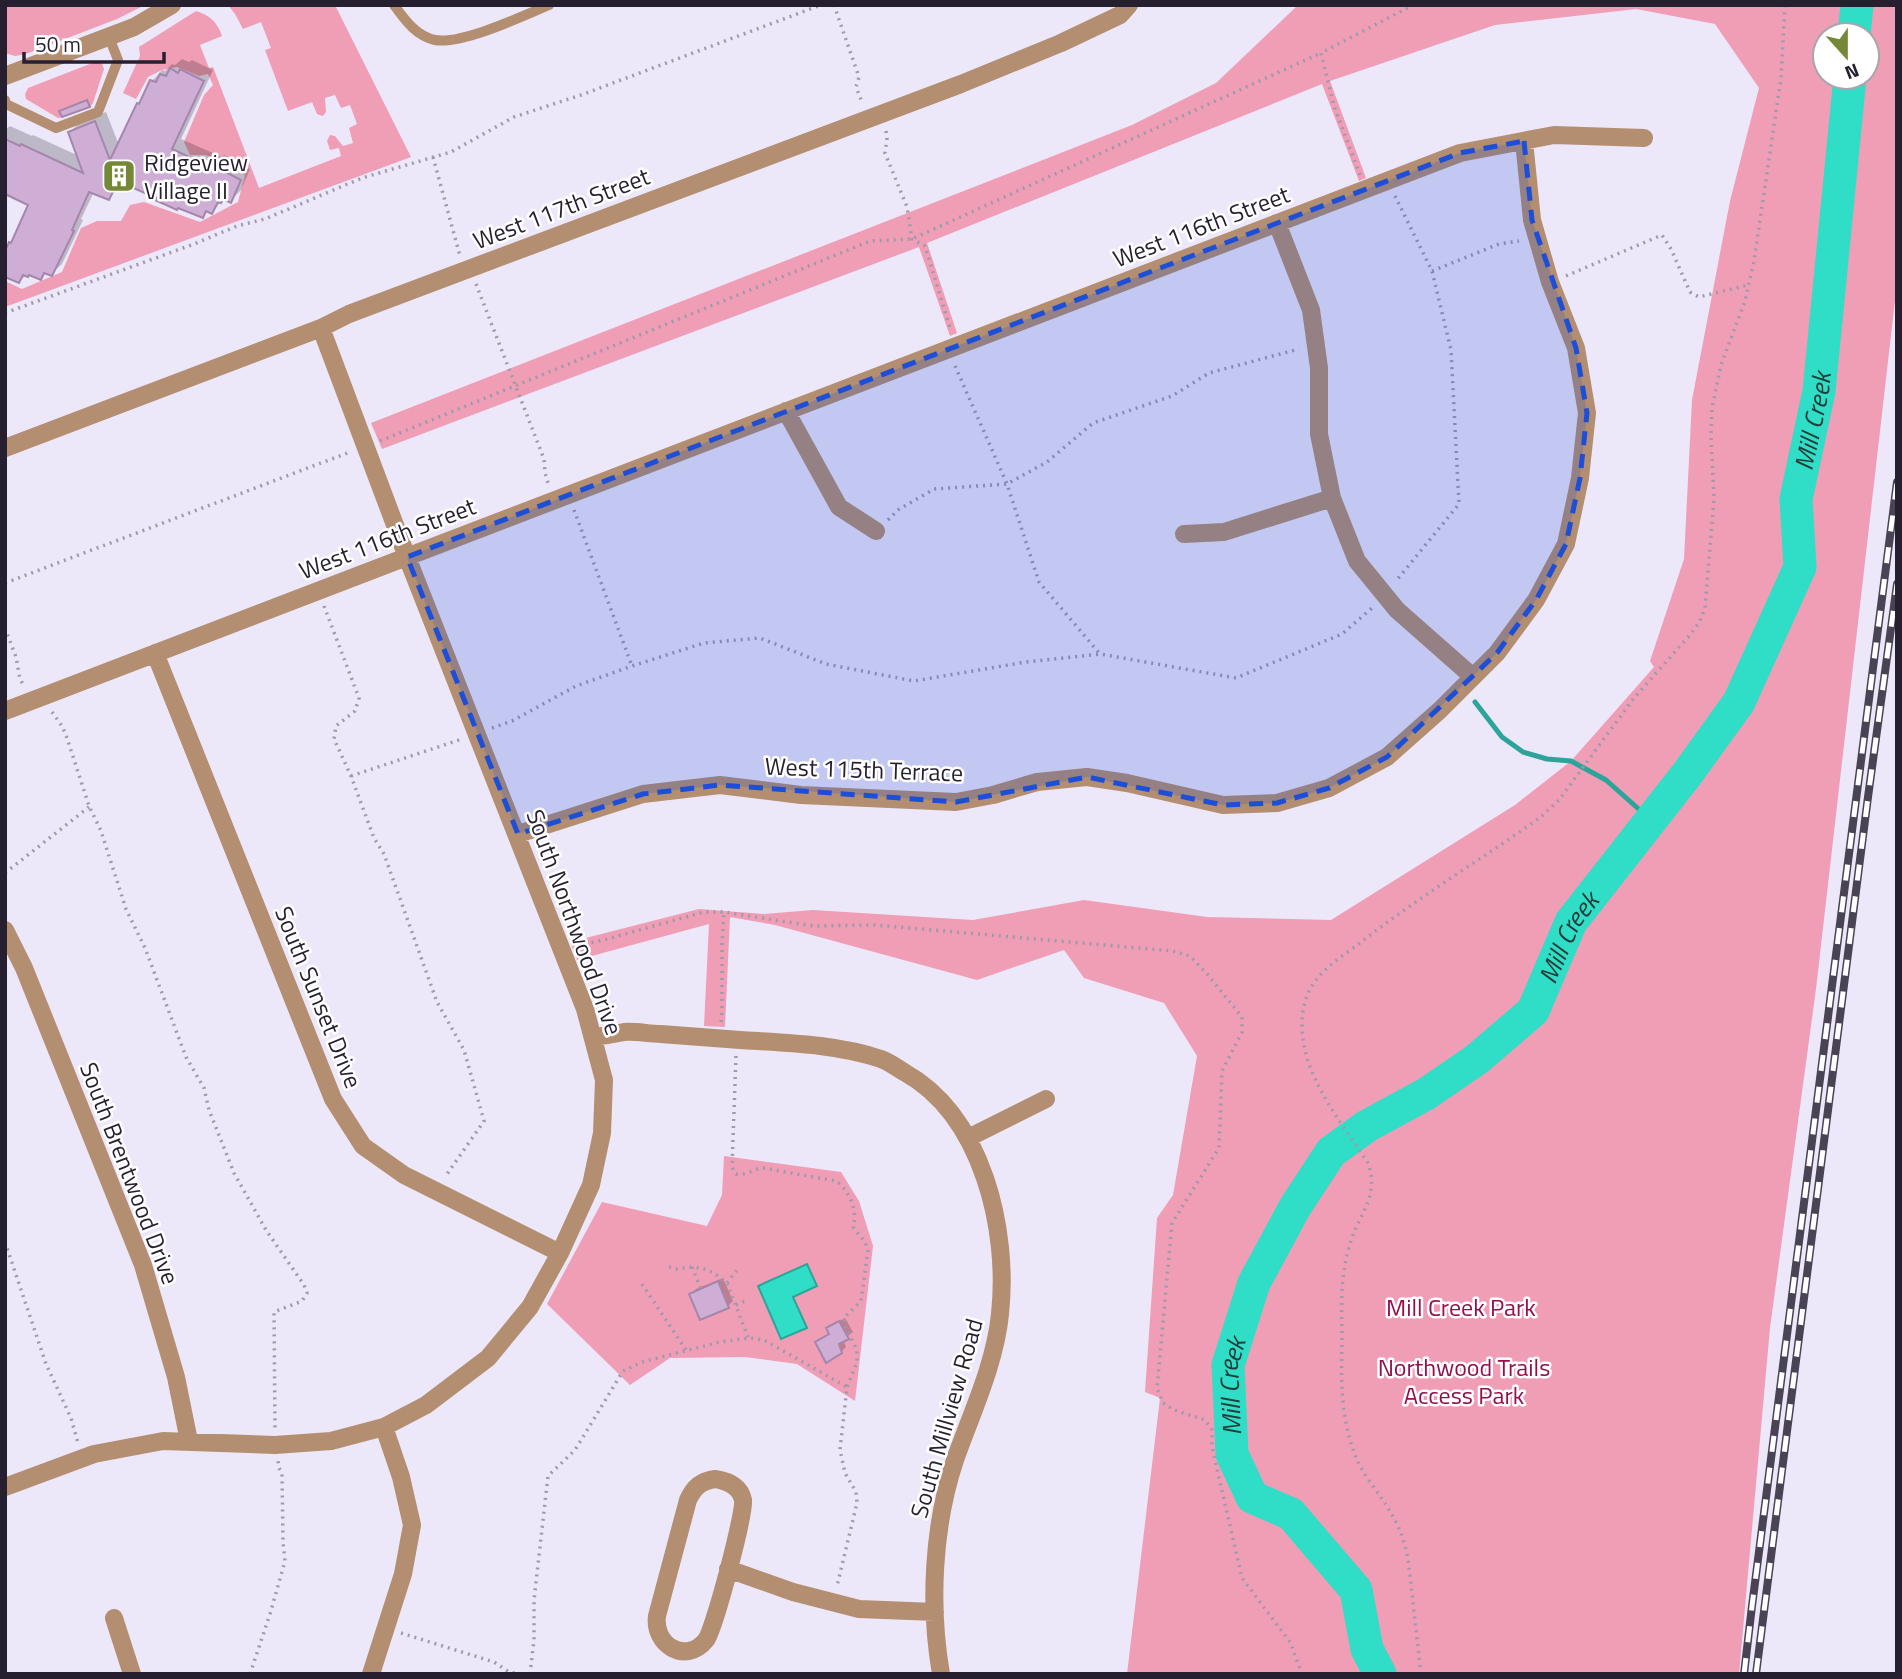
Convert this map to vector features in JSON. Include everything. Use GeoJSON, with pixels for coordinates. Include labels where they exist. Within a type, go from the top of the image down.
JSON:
{"type":"FeatureCollection","features":[{"type":"Feature","properties":{"kind":"street"},"geometry":{"type":"LineString","coordinates":[[5,76],[134,27],[172,5]]}},
{"type":"Feature","properties":{"kind":"street","name":"West 117th Street"},"geometry":{"type":"LineString","coordinates":[[5,448],[321,328],[349,314],[961,84],[1061,44],[1120,15],[1129,5]]}},
{"type":"Feature","properties":{"kind":"street","name":"West 116th Street"},"geometry":{"type":"LineString","coordinates":[[5,711],[1460,153],[1554,135],[1644,138]]}},
{"type":"Feature","properties":{"kind":"street","name":"West 115th Terrace"},"geometry":{"type":"LineString","coordinates":[[518,834],[643,794],[720,785],[801,795],[956,802],[1037,782],[1087,777],[1223,805],[1277,803],[1329,788],[1387,757],[1440,710],[1497,653],[1536,600],[1566,544],[1580,478],[1587,413],[1576,348],[1550,282],[1532,220],[1524,141]]}},
{"type":"Feature","properties":{"kind":"street"},"geometry":{"type":"LineString","coordinates":[[1277,223],[1311,310],[1319,368],[1319,434],[1332,498],[1357,561],[1397,610],[1473,677]]}},
{"type":"Feature","properties":{"kind":"street","name":"South Northwood Drive"},"geometry":{"type":"LineString","coordinates":[[5,1487],[94,1454],[163,1441],[275,1445],[331,1441],[384,1427],[426,1405],[488,1358],[530,1307],[560,1253],[591,1185],[602,1133],[604,1080],[585,1009],[407,556],[321,328]]}},
{"type":"Feature","properties":{"kind":"street"},"geometry":{"type":"LineString","coordinates":[[786,411],[839,507],[876,531]]}},
{"type":"Feature","properties":{"kind":"street"},"geometry":{"type":"LineString","coordinates":[[1184,534],[1224,532],[1332,498]]}},
{"type":"Feature","properties":{"kind":"street","name":"South Sunset Drive"},"geometry":{"type":"LineString","coordinates":[[155,653],[333,1099],[363,1146],[404,1175],[560,1253]]}},
{"type":"Feature","properties":{"kind":"street","name":"South Brentwood Drive"},"geometry":{"type":"LineString","coordinates":[[5,930],[24,968],[143,1265],[176,1377],[189,1441]]}},
{"type":"Feature","properties":{"kind":"street","name":"South Millview Road"},"geometry":{"type":"LineString","coordinates":[[593,1037],[627,1032],[846,1049],[884,1060],[918,1080],[947,1107],[968,1139],[983,1173],[996,1217],[1002,1266],[1000,1315],[991,1360],[954,1463],[942,1510],[936,1563],[935,1612],[941,1674]]}},
{"type":"Feature","properties":{"kind":"street"},"geometry":{"type":"LineString","coordinates":[[968,1139],[1046,1100]]}},
{"type":"Feature","properties":{"kind":"street"},"geometry":{"type":"LineString","coordinates":[[371,1674],[403,1574],[412,1525],[401,1477],[384,1427]]}},
{"type":"Feature","properties":{"kind":"street"},"geometry":{"type":"LineString","coordinates":[[706,1480],[725,1480],[733,1485],[743,1500],[743,1511],[728,1569],[706,1640],[685,1651],[664,1643],[657,1631],[657,1616],[688,1500],[698,1484],[706,1480]]}},
{"type":"Feature","properties":{"kind":"street"},"geometry":{"type":"LineString","coordinates":[[728,1569],[793,1592],[859,1609],[935,1612]]}},
{"type":"Feature","properties":{"kind":"street"},"geometry":{"type":"LineString","coordinates":[[114,1618],[132,1674]]}},
{"type":"Feature","properties":{"kind":"lane"},"geometry":{"type":"LineString","coordinates":[[394,5],[412,29],[434,40],[461,39],[549,5]]}},
{"type":"Feature","properties":{"kind":"lane"},"geometry":{"type":"LineString","coordinates":[[5,100],[6,104],[56,128],[98,112],[118,60],[109,37]]}},
{"type":"Feature","properties":{"kind":"path"},"geometry":{"type":"LineString","coordinates":[[5,313],[237,226],[265,219],[362,178],[451,152],[514,117],[581,95],[821,5]]}},
{"type":"Feature","properties":{"kind":"path"},"geometry":{"type":"LineString","coordinates":[[5,583],[365,446],[870,241],[912,239],[1321,53],[1413,5]]}},
{"type":"Feature","properties":{"kind":"path"},"geometry":{"type":"LineString","coordinates":[[1421,1674],[1404,1543],[1394,1517],[1355,1454],[1342,1388],[1341,1295],[1344,1264],[1352,1237],[1370,1199],[1372,1172],[1318,1083],[1304,1043],[1302,1026],[1306,995],[1325,970],[1390,920],[1541,817],[1559,800],[1634,698],[1699,623],[1705,608],[1714,499],[1712,408],[1721,365],[1745,301],[1754,261],[1781,78],[1785,5]]}},
{"type":"Feature","properties":{"kind":"path"},"geometry":{"type":"LineString","coordinates":[[351,776],[512,721],[576,686],[704,643],[760,638],[826,664],[914,681],[1026,662],[1100,654],[1236,678],[1342,634],[1373,608],[1460,504],[1451,351],[1432,271],[1394,193],[1361,178],[1334,106],[1321,53]]}},
{"type":"Feature","properties":{"kind":"path"},"geometry":{"type":"LineString","coordinates":[[433,157],[455,242],[462,261],[475,282],[544,460],[551,490],[572,505],[632,666]]}},
{"type":"Feature","properties":{"kind":"path"},"geometry":{"type":"LineString","coordinates":[[1550,282],[1662,235],[1690,292],[1699,297],[1748,285]]}},
{"type":"Feature","properties":{"kind":"path"},"geometry":{"type":"LineString","coordinates":[[1432,271],[1499,244],[1537,239]]}},
{"type":"Feature","properties":{"kind":"path"},"geometry":{"type":"LineString","coordinates":[[876,531],[898,510],[934,489],[1007,484],[1047,462],[1093,423],[1172,396],[1209,373],[1315,344]]}},
{"type":"Feature","properties":{"kind":"path"},"geometry":{"type":"LineString","coordinates":[[318,591],[359,698],[355,710],[335,726],[334,739],[374,838],[384,854],[437,1002],[464,1050],[484,1121],[436,1191]]}},
{"type":"Feature","properties":{"kind":"path"},"geometry":{"type":"LineString","coordinates":[[5,628],[16,657],[20,679],[27,690],[48,706],[62,726],[89,806],[101,831],[126,909],[145,948],[186,1057],[204,1088],[209,1110],[234,1173],[266,1230],[307,1293],[302,1301],[274,1312],[275,1445],[282,1473],[285,1561],[250,1674]]}},
{"type":"Feature","properties":{"kind":"path"},"geometry":{"type":"LineString","coordinates":[[5,873],[89,806]]}},
{"type":"Feature","properties":{"kind":"path"},"geometry":{"type":"LineString","coordinates":[[562,949],[704,912],[724,912],[813,926],[875,925],[1173,951],[1190,956],[1242,1017],[1242,1032],[1222,1071],[1219,1148],[1171,1223],[1157,1388],[1163,1403],[1174,1410],[1205,1420],[1212,1430],[1212,1447],[1242,1578],[1290,1642],[1302,1674]]}},
{"type":"Feature","properties":{"kind":"path"},"geometry":{"type":"LineString","coordinates":[[724,912],[720,1027],[736,1053],[732,1167],[736,1174],[742,1175],[753,1169],[763,1168],[836,1181],[843,1186],[855,1210],[853,1227],[865,1242],[867,1250],[861,1301],[844,1318],[844,1324],[857,1350],[857,1363],[847,1387],[840,1450],[845,1474],[856,1492],[858,1503],[836,1588],[827,1600]]}},
{"type":"Feature","properties":{"kind":"path"},"geometry":{"type":"LineString","coordinates":[[5,1242],[46,1364],[71,1418],[82,1458]]}},
{"type":"Feature","properties":{"kind":"path"},"geometry":{"type":"LineString","coordinates":[[669,1267],[692,1267],[714,1273],[727,1283],[749,1338]]}},
{"type":"Feature","properties":{"kind":"path"},"geometry":{"type":"LineString","coordinates":[[692,1267],[701,1289]]}},
{"type":"Feature","properties":{"kind":"path"},"geometry":{"type":"LineString","coordinates":[[727,1283],[737,1270]]}},
{"type":"Feature","properties":{"kind":"path"},"geometry":{"type":"LineString","coordinates":[[642,1284],[686,1350]]}},
{"type":"Feature","properties":{"kind":"path"},"geometry":{"type":"LineString","coordinates":[[735,1305],[747,1300]]}},
{"type":"Feature","properties":{"kind":"path"},"geometry":{"type":"LineString","coordinates":[[530,1674],[534,1640],[534,1600],[548,1476],[575,1450],[623,1371],[642,1362],[686,1350],[749,1338],[764,1340],[847,1387]]}},
{"type":"Feature","properties":{"kind":"path"},"geometry":{"type":"LineString","coordinates":[[385,1629],[494,1662],[509,1672],[518,1674]]}},
{"type":"Feature","properties":{"kind":"highlighted area"},"geometry":{"type":"Polygon","coordinates":[[[1524,141],[1532,220],[1576,348],[1587,413],[1580,478],[1566,544],[1536,600],[1497,653],[1387,757],[1329,788],[1277,803],[1223,805],[1087,777],[956,802],[720,785],[643,794],[518,834],[407,557],[1460,153],[1524,141]]]}},
{"type":"Feature","properties":{"kind":"green space"},"geometry":{"type":"Polygon","coordinates":[[[5,5],[145,5],[117,19],[15,56],[5,53],[5,5]]]}},
{"type":"Feature","properties":{"kind":"green space"},"geometry":{"type":"Polygon","coordinates":[[[228,5],[335,5],[411,157],[5,307],[5,281],[22,289],[62,272],[81,228],[97,221],[121,221],[130,205],[144,202],[200,222],[238,202],[245,175],[206,155],[190,155],[184,142],[204,95],[213,85],[208,74],[199,76],[177,67],[162,70],[148,77],[136,99],[123,93],[140,56],[139,47],[196,11],[212,20],[222,36],[200,45],[209,68],[213,67],[259,188],[341,156],[339,148],[330,150],[327,141],[330,135],[335,136],[343,146],[353,143],[349,128],[357,124],[350,105],[341,108],[335,95],[325,98],[326,112],[323,116],[317,114],[312,102],[288,111],[265,50],[271,48],[261,22],[243,29],[228,5]]]}},
{"type":"Feature","properties":{"kind":"green space","name":"Northwood Trails Access Park"},"geometry":{"type":"Polygon","coordinates":[[[1298,5],[1897,5],[1897,283],[1816,989],[1770,1328],[1739,1674],[1127,1674],[1160,1398],[1145,1392],[1157,1218],[1173,1195],[1197,1056],[1164,1003],[1084,978],[1064,950],[977,980],[775,925],[730,917],[725,1027],[704,1026],[709,924],[577,960],[570,942],[699,909],[764,914],[813,910],[973,920],[1084,900],[1207,917],[1331,920],[1515,805],[1571,761],[1654,667],[1650,661],[1684,559],[1692,400],[1730,201],[1759,88],[1715,24],[1636,9],[1495,25],[1330,81],[1366,178],[1359,181],[1322,84],[927,243],[957,333],[950,336],[919,247],[382,449],[371,423],[1132,125],[1216,83],[1298,5]]]}},
{"type":"Feature","properties":{"kind":"green space"},"geometry":{"type":"Polygon","coordinates":[[[95,62],[102,64],[104,69],[90,107],[87,100],[60,110],[62,117],[58,118],[26,99],[28,88],[95,62]]]}},
{"type":"Feature","properties":{"kind":"green space"},"geometry":{"type":"Polygon","coordinates":[[[724,1156],[841,1172],[859,1201],[873,1246],[855,1401],[797,1364],[745,1357],[670,1358],[630,1385],[547,1304],[602,1202],[707,1226],[722,1195],[724,1156]]]}},
{"type":"Feature","properties":{"kind":"shaded area"},"geometry":{"type":"Polygon","coordinates":[[[807,1264],[817,1286],[793,1297],[807,1328],[781,1339],[758,1286],[807,1264]]]}},
{"type":"Feature","properties":{"kind":"building","name":"Ridgeview Village II"},"geometry":{"type":"Polygon","coordinates":[[[170,68],[178,73],[180,69],[204,81],[172,149],[241,180],[231,203],[223,199],[221,203],[218,202],[212,214],[206,211],[203,218],[178,208],[177,210],[118,181],[109,200],[89,192],[52,276],[44,273],[41,280],[23,275],[19,283],[5,277],[5,251],[28,205],[5,194],[5,139],[83,173],[68,132],[95,121],[110,160],[150,80],[156,82],[160,74],[166,76],[170,68]]]}},
{"type":"Feature","properties":{"kind":"building"},"geometry":{"type":"Polygon","coordinates":[[[87,100],[90,107],[62,117],[59,111],[87,100]]]}},
{"type":"Feature","properties":{"kind":"building"},"geometry":{"type":"Polygon","coordinates":[[[718,1281],[729,1308],[700,1320],[689,1294],[718,1281]]]}},
{"type":"Feature","properties":{"kind":"building"},"geometry":{"type":"Polygon","coordinates":[[[839,1321],[849,1339],[839,1344],[842,1353],[826,1363],[815,1342],[829,1334],[826,1328],[839,1321]]]}},
{"type":"Feature","properties":{"kind":"waterway","name":"Mill Creek"},"geometry":{"type":"LineString","coordinates":[[1855,21],[1857,5]]}},
{"type":"Feature","properties":{"kind":"waterway","name":"Mill Creek"},"geometry":{"type":"LineString","coordinates":[[1380,1674],[1367,1649],[1356,1590],[1291,1514],[1252,1497],[1232,1454],[1228,1365],[1254,1283],[1295,1207],[1331,1152],[1367,1126],[1426,1094],[1477,1059],[1533,1011],[1571,922],[1687,774],[1739,702],[1800,567],[1796,499],[1819,391],[1849,91]]}},
{"type":"Feature","properties":{"kind":"waterway"},"geometry":{"type":"LineString","coordinates":[[1475,702],[1502,737],[1523,752],[1547,759],[1571,761],[1606,780],[1651,820]]}},
{"type":"Feature","properties":{"kind":"railway"},"geometry":{"type":"LineString","coordinates":[[1744,1674],[1897,482]]}},
{"type":"Feature","properties":{"kind":"railway"},"geometry":{"type":"LineString","coordinates":[[1756,1674],[1897,584]]}},
{"type":"Feature","properties":{"kind":"place","name":"Ridgeview Village II"},"geometry":{"type":"Point","coordinates":[119,176]}},
{"type":"Feature","properties":{"kind":"park label","name":"Mill Creek Park"},"geometry":{"type":"Point","coordinates":[1461,1307]}}]}
